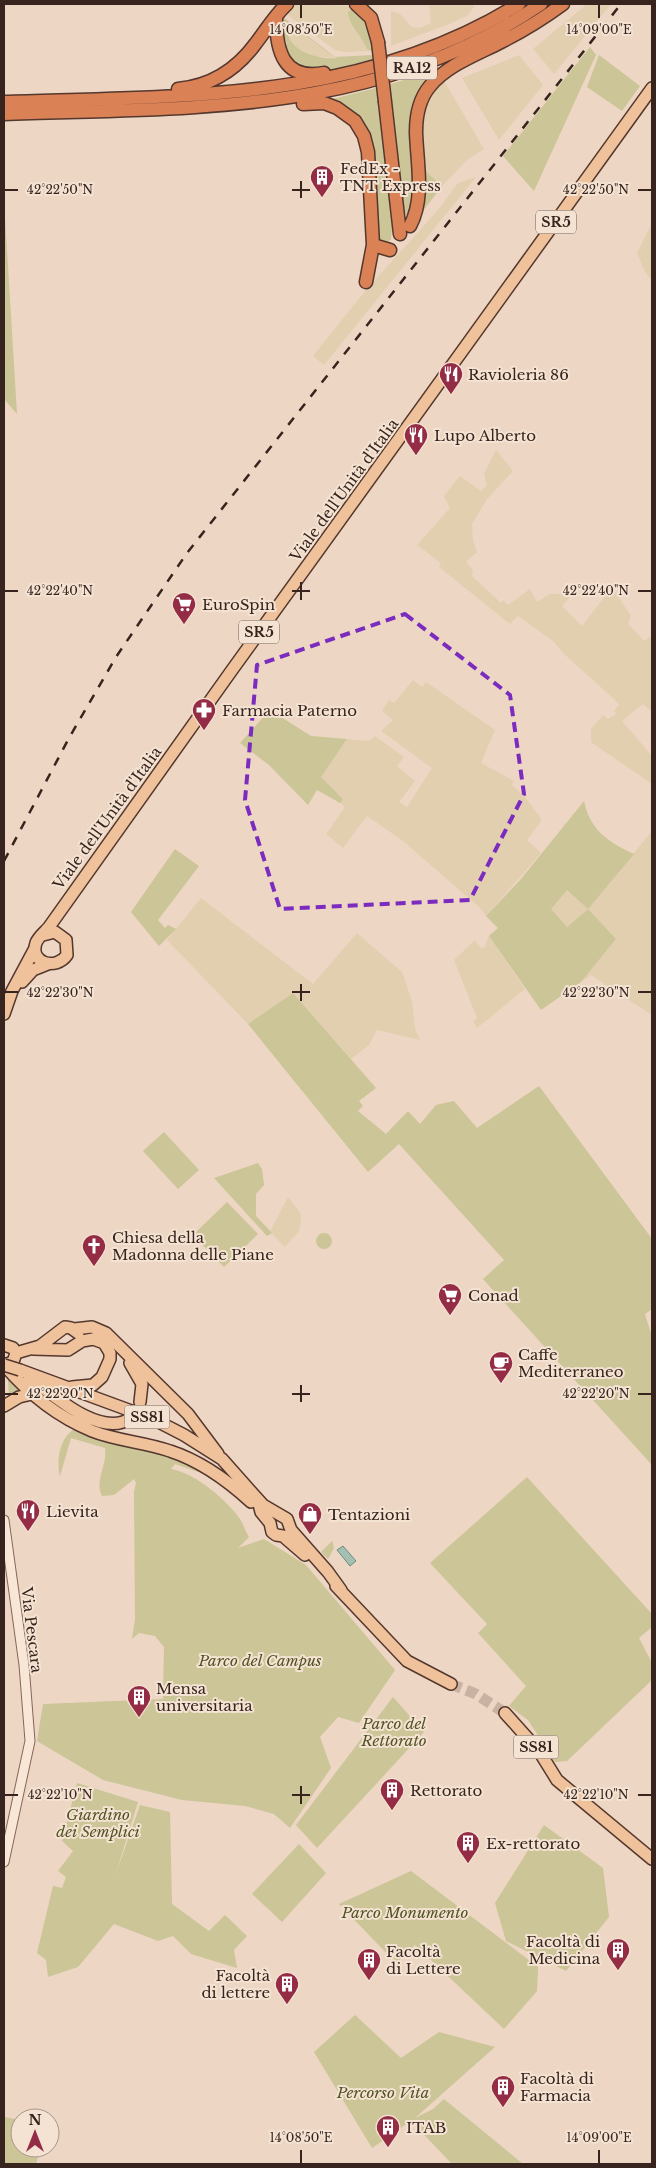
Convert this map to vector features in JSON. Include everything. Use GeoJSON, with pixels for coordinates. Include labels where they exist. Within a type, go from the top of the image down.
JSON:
{"type":"FeatureCollection","features":[{"type":"Feature","properties":{"kind":"highway"},"geometry":{"type":"LineString","coordinates":[[150,97],[164,90],[192,87],[224,74],[248,54],[287,4]]}},
{"type":"Feature","properties":{"kind":"highway"},"geometry":{"type":"LineString","coordinates":[[356,4],[371,18],[378,42],[385,102],[412,224],[419,189],[417,118],[421,101],[429,86],[448,70],[520,32],[563,4]]}},
{"type":"Feature","properties":{"kind":"highway","name":"RA12"},"geometry":{"type":"LineString","coordinates":[[4,102],[150,97],[260,90],[317,82],[353,73],[436,46],[519,4]]}},
{"type":"Feature","properties":{"kind":"highway","name":"RA12"},"geometry":{"type":"LineString","coordinates":[[4,114],[180,109],[271,101],[335,90],[425,63],[490,34],[541,4]]}},
{"type":"Feature","properties":{"kind":"highway"},"geometry":{"type":"LineString","coordinates":[[276,18],[278,50],[291,68],[314,75],[338,70],[353,73]]}},
{"type":"Feature","properties":{"kind":"highway"},"geometry":{"type":"LineString","coordinates":[[271,101],[287,106],[308,103],[331,105],[355,121],[364,136],[368,152],[374,246],[366,282]]}},
{"type":"Feature","properties":{"kind":"highway"},"geometry":{"type":"LineString","coordinates":[[374,246],[390,250]]}},
{"type":"Feature","properties":{"kind":"main road","name":"Viale dell'Unità d'Italia"},"geometry":{"type":"LineString","coordinates":[[43,935],[652,88]]}},
{"type":"Feature","properties":{"kind":"main road","name":"Viale dell'Unità d'Italia"},"geometry":{"type":"LineString","coordinates":[[61,910],[59,918],[63,936]]}},
{"type":"Feature","properties":{"kind":"main road"},"geometry":{"type":"LineString","coordinates":[[43,935],[51,932],[63,936]]}},
{"type":"Feature","properties":{"kind":"main road","name":"SR5"},"geometry":{"type":"LineString","coordinates":[[4,1014],[12,991],[38,940],[43,935]]}},
{"type":"Feature","properties":{"kind":"main road","name":"SR5"},"geometry":{"type":"LineString","coordinates":[[4,1014],[24,979],[34,970],[48,964],[60,963],[67,955],[68,945],[63,936]]}},
{"type":"Feature","properties":{"kind":"main road"},"geometry":{"type":"LineString","coordinates":[[35,948],[37,956],[48,964]]}},
{"type":"Feature","properties":{"kind":"main road"},"geometry":{"type":"LineString","coordinates":[[16,1354],[47,1342],[65,1327],[74,1329],[96,1328],[110,1336],[152,1377],[205,1434],[222,1460]]}},
{"type":"Feature","properties":{"kind":"main road"},"geometry":{"type":"LineString","coordinates":[[74,1329],[78,1334],[78,1344]]}},
{"type":"Feature","properties":{"kind":"main road"},"geometry":{"type":"LineString","coordinates":[[58,1331],[56,1338],[61,1348]]}},
{"type":"Feature","properties":{"kind":"main road"},"geometry":{"type":"LineString","coordinates":[[110,1336],[140,1377],[143,1390],[140,1402]]}},
{"type":"Feature","properties":{"kind":"main road"},"geometry":{"type":"LineString","coordinates":[[33,1349],[61,1348],[68,1350],[78,1344],[94,1339],[104,1343],[110,1353],[108,1366],[102,1377],[93,1385],[66,1386]]}},
{"type":"Feature","properties":{"kind":"main road"},"geometry":{"type":"LineString","coordinates":[[4,1345],[13,1348],[16,1354],[13,1362],[4,1365],[32,1394],[92,1430],[171,1451],[209,1469],[231,1484],[261,1512],[274,1520],[273,1534],[286,1532]]}},
{"type":"Feature","properties":{"kind":"main road","name":"SS81"},"geometry":{"type":"LineString","coordinates":[[4,1365],[153,1419],[184,1435],[222,1460],[274,1520],[287,1519],[286,1532],[328,1572],[341,1590],[407,1661],[451,1684]]}},
{"type":"Feature","properties":{"kind":"main road"},"geometry":{"type":"LineString","coordinates":[[20,1370],[86,1417],[110,1424],[125,1422],[131,1418]]}},
{"type":"Feature","properties":{"kind":"main road"},"geometry":{"type":"LineString","coordinates":[[4,1406],[19,1397],[32,1394]]}},
{"type":"Feature","properties":{"kind":"main road"},"geometry":{"type":"LineString","coordinates":[[258,1500],[261,1512]]}},
{"type":"Feature","properties":{"kind":"main road","name":"SS81"},"geometry":{"type":"LineString","coordinates":[[506,1713],[539,1751],[557,1780],[652,1859]]}},
{"type":"Feature","properties":{"kind":"street","name":"Via Pescara"},"geometry":{"type":"LineString","coordinates":[[4,1520],[24,1665],[30,1742],[4,1862]]}},
{"type":"Feature","properties":{"kind":"highlighted area"},"geometry":{"type":"Polygon","coordinates":[[[405,614],[510,695],[524,794],[470,900],[280,909],[245,800],[257,665],[405,614]]]}},
{"type":"Feature","properties":{"kind":"shaded area"},"geometry":{"type":"Polygon","coordinates":[[[296,4],[348,6],[356,11],[370,38],[372,51],[344,52],[335,50],[289,16],[287,12],[296,4]]]}},
{"type":"Feature","properties":{"kind":"shaded area"},"geometry":{"type":"Polygon","coordinates":[[[429,4],[473,4],[474,7],[468,15],[454,22],[391,46],[391,11],[400,14],[412,27],[420,28],[431,23],[429,4]]]}},
{"type":"Feature","properties":{"kind":"shaded area"},"geometry":{"type":"Polygon","coordinates":[[[587,4],[611,4],[554,74],[533,49],[587,4]]]}},
{"type":"Feature","properties":{"kind":"shaded area"},"geometry":{"type":"Polygon","coordinates":[[[288,22],[338,58],[314,56],[295,47],[289,38],[288,22]]]}},
{"type":"Feature","properties":{"kind":"shaded area"},"geometry":{"type":"Polygon","coordinates":[[[519,55],[543,85],[499,140],[462,78],[519,55]]]}},
{"type":"Feature","properties":{"kind":"shaded area"},"geometry":{"type":"Polygon","coordinates":[[[443,79],[484,149],[467,160],[442,186],[420,166],[422,109],[431,90],[443,79]]]}},
{"type":"Feature","properties":{"kind":"shaded area"},"geometry":{"type":"Polygon","coordinates":[[[476,177],[324,365],[313,356],[366,290],[438,210],[458,183],[476,177]]]}},
{"type":"Feature","properties":{"kind":"shaded area"},"geometry":{"type":"Polygon","coordinates":[[[650,227],[652,229],[652,281],[644,270],[637,253],[650,227]]]}},
{"type":"Feature","properties":{"kind":"shaded area"},"geometry":{"type":"Polygon","coordinates":[[[496,450],[513,471],[487,499],[472,524],[473,541],[477,552],[466,562],[473,570],[472,576],[501,603],[503,600],[508,605],[530,589],[537,602],[550,594],[561,594],[570,597],[562,606],[582,626],[612,587],[631,616],[628,624],[644,641],[652,635],[652,712],[643,704],[622,721],[652,756],[652,784],[591,742],[591,729],[603,715],[608,719],[616,714],[614,711],[619,705],[615,700],[563,653],[554,642],[518,616],[510,624],[439,567],[441,563],[417,545],[450,508],[444,496],[460,476],[481,491],[487,485],[484,474],[496,450]]]}},
{"type":"Feature","properties":{"kind":"shaded area"},"geometry":{"type":"Polygon","coordinates":[[[413,680],[422,687],[426,682],[495,730],[481,763],[514,781],[512,785],[525,797],[542,820],[527,840],[541,853],[486,916],[479,907],[403,841],[367,816],[343,848],[326,834],[345,807],[340,803],[343,799],[321,777],[347,739],[369,741],[375,736],[404,757],[397,766],[415,781],[399,802],[407,807],[432,768],[381,731],[393,720],[382,711],[389,700],[394,703],[413,680]]]}},
{"type":"Feature","properties":{"kind":"shaded area"},"geometry":{"type":"Polygon","coordinates":[[[652,831],[652,1015],[591,975],[581,982],[616,939],[588,909],[652,831]]]}},
{"type":"Feature","properties":{"kind":"shaded area"},"geometry":{"type":"Polygon","coordinates":[[[567,889],[588,909],[567,927],[550,909],[567,889]]]}},
{"type":"Feature","properties":{"kind":"shaded area"},"geometry":{"type":"Polygon","coordinates":[[[201,898],[313,984],[357,933],[402,972],[412,1001],[415,1029],[420,1040],[377,1030],[369,1045],[351,1059],[293,993],[248,1024],[167,940],[201,898]]]}},
{"type":"Feature","properties":{"kind":"shaded area"},"geometry":{"type":"Polygon","coordinates":[[[489,936],[525,989],[477,1028],[473,1021],[477,1018],[454,960],[475,940],[480,947],[484,948],[489,936]]]}},
{"type":"Feature","properties":{"kind":"shaded area"},"geometry":{"type":"Polygon","coordinates":[[[288,1197],[301,1214],[301,1222],[299,1231],[285,1247],[270,1232],[288,1197]]]}},
{"type":"Feature","properties":{"kind":"shaded area"},"geometry":{"type":"Polygon","coordinates":[[[343,1546],[356,1561],[350,1566],[337,1550],[343,1546]]]}},
{"type":"Feature","properties":{"kind":"green space"},"geometry":{"type":"Polygon","coordinates":[[[353,9],[366,24],[372,51],[367,49],[350,21],[348,12],[353,9]]]}},
{"type":"Feature","properties":{"kind":"green space"},"geometry":{"type":"Polygon","coordinates":[[[283,17],[334,56],[288,22],[287,31],[290,39],[302,51],[311,55],[329,58],[373,55],[373,59],[324,72],[296,66],[283,49],[287,44],[283,33],[283,17]]]}},
{"type":"Feature","properties":{"kind":"green space"},"geometry":{"type":"Polygon","coordinates":[[[590,47],[596,55],[534,191],[503,156],[590,47]]]}},
{"type":"Feature","properties":{"kind":"green space"},"geometry":{"type":"Polygon","coordinates":[[[599,55],[640,86],[622,111],[587,87],[599,55]]]}},
{"type":"Feature","properties":{"kind":"green space"},"geometry":{"type":"Polygon","coordinates":[[[442,68],[425,84],[415,208],[408,216],[402,211],[388,85],[442,68]]]}},
{"type":"Feature","properties":{"kind":"green space"},"geometry":{"type":"Polygon","coordinates":[[[376,88],[393,215],[391,239],[388,242],[379,244],[356,115],[333,99],[376,88]]]}},
{"type":"Feature","properties":{"kind":"green space"},"geometry":{"type":"Polygon","coordinates":[[[420,166],[442,186],[420,215],[420,166]]]}},
{"type":"Feature","properties":{"kind":"green space"},"geometry":{"type":"Polygon","coordinates":[[[4,201],[17,414],[4,399],[4,201]]]}},
{"type":"Feature","properties":{"kind":"green space"},"geometry":{"type":"Polygon","coordinates":[[[270,710],[311,736],[347,739],[321,777],[343,799],[340,803],[317,790],[308,805],[269,765],[240,743],[270,710]]]}},
{"type":"Feature","properties":{"kind":"green space"},"geometry":{"type":"Polygon","coordinates":[[[584,801],[591,820],[601,834],[616,845],[634,854],[588,909],[616,939],[581,982],[541,1010],[489,936],[498,928],[486,916],[521,879],[584,801]],[[567,890],[551,909],[567,927],[588,909],[567,890]]]}},
{"type":"Feature","properties":{"kind":"green space"},"geometry":{"type":"Polygon","coordinates":[[[175,849],[199,866],[158,920],[165,928],[168,925],[176,929],[159,946],[131,912],[175,849]]]}},
{"type":"Feature","properties":{"kind":"green space"},"geometry":{"type":"Polygon","coordinates":[[[293,993],[376,1088],[359,1101],[363,1106],[358,1111],[386,1134],[408,1111],[420,1124],[436,1105],[454,1101],[477,1128],[539,1086],[652,1239],[652,1309],[645,1314],[652,1337],[652,1465],[483,1279],[504,1260],[399,1144],[368,1172],[248,1024],[293,993]]]}},
{"type":"Feature","properties":{"kind":"green space"},"geometry":{"type":"Polygon","coordinates":[[[164,1132],[199,1170],[178,1189],[143,1151],[164,1132]]]}},
{"type":"Feature","properties":{"kind":"green space"},"geometry":{"type":"Polygon","coordinates":[[[258,1163],[262,1169],[264,1185],[256,1194],[256,1216],[272,1233],[267,1236],[214,1178],[258,1163]]]}},
{"type":"Feature","properties":{"kind":"green space"},"geometry":{"type":"Polygon","coordinates":[[[227,1202],[258,1234],[224,1267],[193,1235],[227,1202]]]}},
{"type":"Feature","properties":{"kind":"green space"},"geometry":{"type":"Polygon","coordinates":[[[324,1233],[330,1235],[332,1241],[330,1247],[324,1249],[318,1247],[316,1241],[318,1235],[324,1233]]]}},
{"type":"Feature","properties":{"kind":"green space"},"geometry":{"type":"Polygon","coordinates":[[[9,1380],[25,1392],[9,1399],[9,1380]]]}},
{"type":"Feature","properties":{"kind":"green space","name":"Parco del Campus"},"geometry":{"type":"Polygon","coordinates":[[[77,1428],[162,1451],[203,1472],[175,1464],[171,1469],[190,1476],[210,1488],[234,1512],[249,1537],[238,1548],[264,1539],[306,1565],[395,1670],[359,1723],[338,1717],[320,1737],[331,1768],[290,1828],[274,1814],[245,1806],[182,1800],[103,1780],[37,1741],[43,1704],[163,1699],[164,1647],[155,1636],[139,1633],[132,1639],[135,1619],[134,1492],[136,1483],[134,1479],[114,1495],[102,1496],[100,1478],[105,1460],[105,1448],[71,1438],[60,1476],[59,1456],[63,1442],[71,1431],[77,1428]]]}},
{"type":"Feature","properties":{"kind":"green space"},"geometry":{"type":"Polygon","coordinates":[[[527,1477],[652,1614],[652,1627],[639,1638],[652,1663],[652,1680],[567,1761],[555,1762],[528,1720],[509,1706],[526,1686],[478,1633],[487,1624],[430,1563],[527,1477]]]}},
{"type":"Feature","properties":{"kind":"green space"},"geometry":{"type":"Polygon","coordinates":[[[332,1541],[334,1548],[328,1559],[321,1552],[332,1541]]]}},
{"type":"Feature","properties":{"kind":"green space","name":"Parco del Rettorato"},"geometry":{"type":"Polygon","coordinates":[[[393,1697],[424,1732],[317,1848],[296,1825],[393,1697]]]}},
{"type":"Feature","properties":{"kind":"green space","name":"Giardino dei Semplici"},"geometry":{"type":"Polygon","coordinates":[[[77,1783],[138,1802],[115,1876],[140,1805],[170,1812],[172,1904],[209,1931],[225,1915],[247,1936],[234,1950],[237,1968],[191,1954],[173,1936],[158,1941],[114,1924],[78,1967],[48,1977],[46,1960],[37,1953],[53,1886],[62,1888],[66,1877],[58,1871],[73,1851],[62,1841],[77,1783]]]}},
{"type":"Feature","properties":{"kind":"green space"},"geometry":{"type":"Polygon","coordinates":[[[544,1825],[603,1868],[609,1917],[566,1971],[506,1941],[495,1903],[544,1825]]]}},
{"type":"Feature","properties":{"kind":"green space"},"geometry":{"type":"Polygon","coordinates":[[[299,1844],[326,1873],[282,1922],[252,1894],[299,1844]]]}},
{"type":"Feature","properties":{"kind":"green space","name":"Parco Monumento"},"geometry":{"type":"Polygon","coordinates":[[[411,1871],[538,1967],[537,1991],[504,2029],[415,1945],[396,1963],[339,1904],[411,1871]]]}},
{"type":"Feature","properties":{"kind":"green space","name":"Percorso Vita"},"geometry":{"type":"Polygon","coordinates":[[[355,2015],[401,2058],[439,2032],[495,2047],[415,2118],[433,2109],[444,2099],[523,2164],[452,2164],[411,2121],[372,2148],[314,2052],[355,2015]]]}},
{"type":"Feature","properties":{"kind":"green space"},"geometry":{"type":"Polygon","coordinates":[[[4,2117],[10,2118],[10,2158],[38,2158],[36,2164],[4,2164],[4,2117]]]}},
{"type":"Feature","properties":{"kind":"tunnel"},"geometry":{"type":"LineString","coordinates":[[451,1684],[476,1694],[505,1713]]}},
{"type":"Feature","properties":{"kind":"railway"},"geometry":{"type":"LineString","coordinates":[[4,861],[69,738],[116,657],[187,553],[621,4]]}},
{"type":"Feature","properties":{"kind":"place","name":"FedEx - TNT Express"},"geometry":{"type":"Point","coordinates":[322,198]}},
{"type":"Feature","properties":{"kind":"place","name":"Ravioleria 86"},"geometry":{"type":"Point","coordinates":[451,395]}},
{"type":"Feature","properties":{"kind":"place","name":"Lupo Alberto"},"geometry":{"type":"Point","coordinates":[416,456]}},
{"type":"Feature","properties":{"kind":"place","name":"EuroSpin"},"geometry":{"type":"Point","coordinates":[184,625]}},
{"type":"Feature","properties":{"kind":"place","name":"Farmacia Paterno"},"geometry":{"type":"Point","coordinates":[204,731]}},
{"type":"Feature","properties":{"kind":"place","name":"Chiesa della Madonna delle Piane"},"geometry":{"type":"Point","coordinates":[94,1267]}},
{"type":"Feature","properties":{"kind":"place","name":"Conad"},"geometry":{"type":"Point","coordinates":[450,1316]}},
{"type":"Feature","properties":{"kind":"place","name":"Caffe Mediterraneo"},"geometry":{"type":"Point","coordinates":[501,1384]}},
{"type":"Feature","properties":{"kind":"place","name":"Lievita"},"geometry":{"type":"Point","coordinates":[28,1532]}},
{"type":"Feature","properties":{"kind":"place","name":"Tentazioni"},"geometry":{"type":"Point","coordinates":[310,1535]}},
{"type":"Feature","properties":{"kind":"place","name":"Mensa universitaria"},"geometry":{"type":"Point","coordinates":[139,1718]}},
{"type":"Feature","properties":{"kind":"place","name":"Rettorato"},"geometry":{"type":"Point","coordinates":[392,1811]}},
{"type":"Feature","properties":{"kind":"place","name":"Ex-rettorato"},"geometry":{"type":"Point","coordinates":[468,1864]}},
{"type":"Feature","properties":{"kind":"place","name":"Facoltà di Medicina"},"geometry":{"type":"Point","coordinates":[618,1971]}},
{"type":"Feature","properties":{"kind":"place","name":"Facoltà di Lettere"},"geometry":{"type":"Point","coordinates":[369,1981]}},
{"type":"Feature","properties":{"kind":"place","name":"Facoltà di lettere"},"geometry":{"type":"Point","coordinates":[287,2005]}},
{"type":"Feature","properties":{"kind":"place","name":"Facoltà di Farmacia"},"geometry":{"type":"Point","coordinates":[503,2108]}},
{"type":"Feature","properties":{"kind":"place","name":"ITAB"},"geometry":{"type":"Point","coordinates":[388,2148]}}]}
